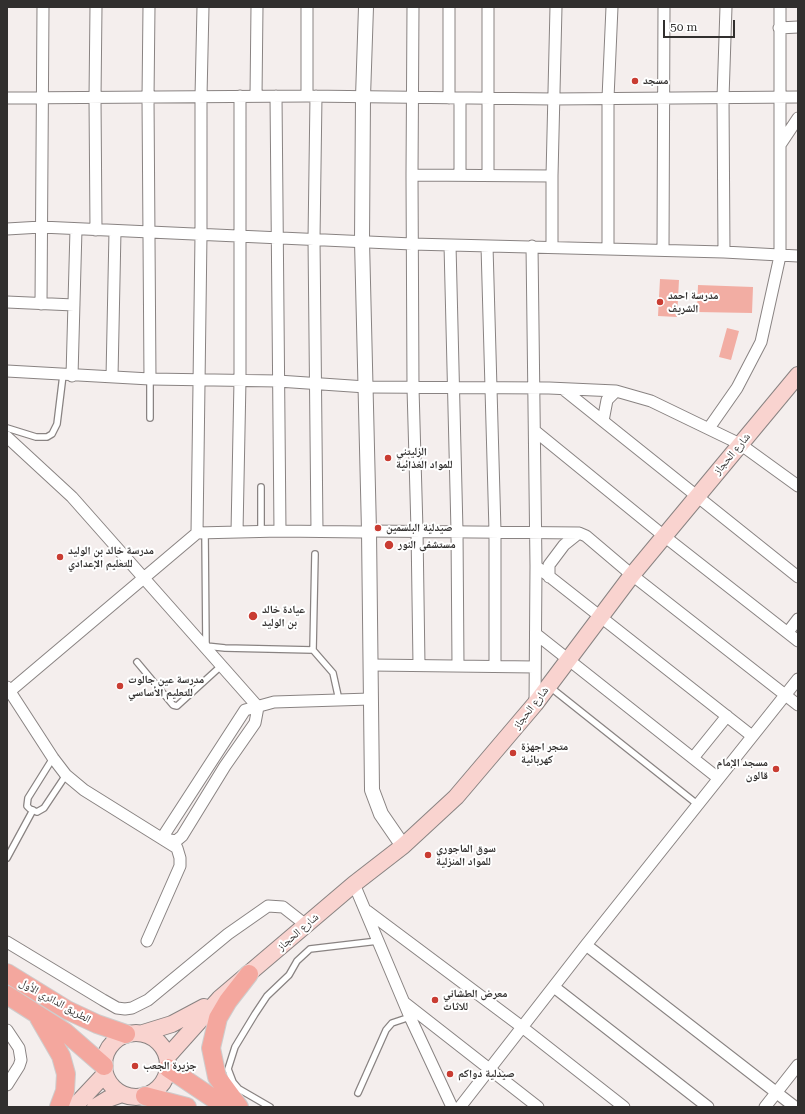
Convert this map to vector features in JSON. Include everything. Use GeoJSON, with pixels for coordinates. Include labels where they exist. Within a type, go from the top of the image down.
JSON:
{"type":"FeatureCollection","features":[{"type":"Feature","properties":{"kind":"main road","name":"شارع الحجاز"},"geometry":{"type":"LineString","coordinates":[[134,1034],[184,1018],[220,998],[354,884],[404,846],[456,797],[535,704],[632,575],[798,375]]}},
{"type":"Feature","properties":{"kind":"main road","name":"الطريق الدائري الأول"},"geometry":{"type":"LineString","coordinates":[[7,974],[67,1010],[97,1024],[134,1034]]}},
{"type":"Feature","properties":{"kind":"main road"},"geometry":{"type":"LineString","coordinates":[[239,1107],[217,1077],[211,1048],[218,1018],[228,1001],[249,974]]}},
{"type":"Feature","properties":{"kind":"main road","name":"الطريق الدائري الأول"},"geometry":{"type":"LineString","coordinates":[[7,995],[65,1032],[104,1070]]}},
{"type":"Feature","properties":{"kind":"main road","name":"شارع الحجاز"},"geometry":{"type":"LineString","coordinates":[[168,1062],[220,998]]}},
{"type":"Feature","properties":{"kind":"main road"},"geometry":{"type":"LineString","coordinates":[[35,1013],[61,1056],[66,1074],[65,1091],[59,1107]]}},
{"type":"Feature","properties":{"kind":"main road"},"geometry":{"type":"LineString","coordinates":[[74,1107],[104,1070],[108,1050],[118,1038],[134,1034],[159,1042],[168,1062],[226,1107]]}},
{"type":"Feature","properties":{"kind":"main road"},"geometry":{"type":"LineString","coordinates":[[145,1096],[158,1089],[163,1083],[168,1062]]}},
{"type":"Feature","properties":{"kind":"main road"},"geometry":{"type":"LineString","coordinates":[[104,1070],[111,1086],[122,1094],[129,1097],[145,1096],[187,1107]]}},
{"type":"Feature","properties":{"kind":"main road"},"geometry":{"type":"LineString","coordinates":[[95,1107],[108,1099],[122,1094]]}},
{"type":"Feature","properties":{"kind":"street"},"geometry":{"type":"LineString","coordinates":[[41,304],[40,227],[43,98],[43,7]]}},
{"type":"Feature","properties":{"kind":"street"},"geometry":{"type":"LineString","coordinates":[[96,7],[96,230]]}},
{"type":"Feature","properties":{"kind":"street"},"geometry":{"type":"LineString","coordinates":[[149,7],[148,98],[150,379]]}},
{"type":"Feature","properties":{"kind":"street"},"geometry":{"type":"LineString","coordinates":[[201,532],[199,379],[201,96],[204,7]]}},
{"type":"Feature","properties":{"kind":"street"},"geometry":{"type":"LineString","coordinates":[[256,96],[257,7]]}},
{"type":"Feature","properties":{"kind":"street"},"geometry":{"type":"LineString","coordinates":[[307,7],[311,96],[317,384],[317,531]]}},
{"type":"Feature","properties":{"kind":"street"},"geometry":{"type":"LineString","coordinates":[[366,7],[363,97],[362,241],[366,386],[366,531],[372,790],[381,814],[404,846]]}},
{"type":"Feature","properties":{"kind":"street"},"geometry":{"type":"LineString","coordinates":[[413,7],[413,388],[418,530],[419,665]]}},
{"type":"Feature","properties":{"kind":"street"},"geometry":{"type":"LineString","coordinates":[[449,7],[460,175]]}},
{"type":"Feature","properties":{"kind":"street"},"geometry":{"type":"LineString","coordinates":[[488,7],[488,175]]}},
{"type":"Feature","properties":{"kind":"street"},"geometry":{"type":"LineString","coordinates":[[552,247],[553,99],[556,7]]}},
{"type":"Feature","properties":{"kind":"street"},"geometry":{"type":"LineString","coordinates":[[608,249],[608,98],[612,7]]}},
{"type":"Feature","properties":{"kind":"street"},"geometry":{"type":"LineString","coordinates":[[664,7],[662,97],[664,250]]}},
{"type":"Feature","properties":{"kind":"street"},"geometry":{"type":"LineString","coordinates":[[724,252],[723,98],[726,7]]}},
{"type":"Feature","properties":{"kind":"street"},"geometry":{"type":"LineString","coordinates":[[709,428],[737,388],[761,342],[780,256],[780,7]]}},
{"type":"Feature","properties":{"kind":"street"},"geometry":{"type":"LineString","coordinates":[[779,28],[798,27]]}},
{"type":"Feature","properties":{"kind":"street"},"geometry":{"type":"LineString","coordinates":[[7,98],[148,98],[201,96],[412,96],[553,99],[798,97]]}},
{"type":"Feature","properties":{"kind":"street"},"geometry":{"type":"LineString","coordinates":[[237,532],[240,380],[240,96]]}},
{"type":"Feature","properties":{"kind":"street"},"geometry":{"type":"LineString","coordinates":[[276,96],[276,237],[280,531]]}},
{"type":"Feature","properties":{"kind":"street"},"geometry":{"type":"LineString","coordinates":[[780,145],[798,118]]}},
{"type":"Feature","properties":{"kind":"street"},"geometry":{"type":"LineString","coordinates":[[412,175],[552,176]]}},
{"type":"Feature","properties":{"kind":"street"},"geometry":{"type":"LineString","coordinates":[[7,229],[40,227],[412,244],[664,250],[798,256]]}},
{"type":"Feature","properties":{"kind":"street"},"geometry":{"type":"LineString","coordinates":[[68,375],[74,305],[76,229]]}},
{"type":"Feature","properties":{"kind":"street"},"geometry":{"type":"LineString","coordinates":[[112,377],[115,231]]}},
{"type":"Feature","properties":{"kind":"street"},"geometry":{"type":"LineString","coordinates":[[450,245],[457,531],[458,666]]}},
{"type":"Feature","properties":{"kind":"street"},"geometry":{"type":"LineString","coordinates":[[488,246],[495,531],[495,666]]}},
{"type":"Feature","properties":{"kind":"street"},"geometry":{"type":"LineString","coordinates":[[532,246],[536,531],[535,704]]}},
{"type":"Feature","properties":{"kind":"street"},"geometry":{"type":"LineString","coordinates":[[7,302],[74,305]]}},
{"type":"Feature","properties":{"kind":"street"},"geometry":{"type":"LineString","coordinates":[[7,371],[150,379],[278,381],[413,388],[563,388],[616,391],[651,402],[709,428],[740,444],[798,486]]}},
{"type":"Feature","properties":{"kind":"street"},"geometry":{"type":"LineString","coordinates":[[563,388],[798,577]]}},
{"type":"Feature","properties":{"kind":"street"},"geometry":{"type":"LineString","coordinates":[[603,421],[607,400],[616,391]]}},
{"type":"Feature","properties":{"kind":"street"},"geometry":{"type":"LineString","coordinates":[[535,431],[664,536],[798,640]]}},
{"type":"Feature","properties":{"kind":"street"},"geometry":{"type":"LineString","coordinates":[[7,437],[72,497],[220,666],[258,707]]}},
{"type":"Feature","properties":{"kind":"street"},"geometry":{"type":"LineString","coordinates":[[147,941],[180,866],[180,858],[177,848],[84,790],[66,775],[53,758],[8,689],[201,532],[418,530],[579,532],[586,536],[632,575],[798,705]]}},
{"type":"Feature","properties":{"kind":"street"},"geometry":{"type":"LineString","coordinates":[[549,577],[549,565],[564,545],[579,532]]}},
{"type":"Feature","properties":{"kind":"street"},"geometry":{"type":"LineString","coordinates":[[536,566],[752,736]]}},
{"type":"Feature","properties":{"kind":"street"},"geometry":{"type":"LineString","coordinates":[[788,632],[798,619]]}},
{"type":"Feature","properties":{"kind":"street"},"geometry":{"type":"LineString","coordinates":[[536,634],[718,778]]}},
{"type":"Feature","properties":{"kind":"street"},"geometry":{"type":"LineString","coordinates":[[370,665],[535,667]]}},
{"type":"Feature","properties":{"kind":"street"},"geometry":{"type":"LineString","coordinates":[[460,1107],[697,804],[798,679]]}},
{"type":"Feature","properties":{"kind":"street"},"geometry":{"type":"LineString","coordinates":[[162,838],[245,710],[274,702],[370,699]]}},
{"type":"Feature","properties":{"kind":"street"},"geometry":{"type":"LineString","coordinates":[[162,838],[170,841],[179,840],[255,723],[258,707]]}},
{"type":"Feature","properties":{"kind":"street"},"geometry":{"type":"LineString","coordinates":[[693,758],[727,716]]}},
{"type":"Feature","properties":{"kind":"street"},"geometry":{"type":"LineString","coordinates":[[187,798],[200,807]]}},
{"type":"Feature","properties":{"kind":"street"},"geometry":{"type":"LineString","coordinates":[[354,884],[367,912],[403,1002],[452,1107]]}},
{"type":"Feature","properties":{"kind":"street"},"geometry":{"type":"LineString","coordinates":[[7,942],[117,1008],[125,1009],[132,1008],[148,1000],[228,934],[268,906],[283,907],[306,925]]}},
{"type":"Feature","properties":{"kind":"street"},"geometry":{"type":"LineString","coordinates":[[367,912],[522,1027],[624,1107]]}},
{"type":"Feature","properties":{"kind":"street"},"geometry":{"type":"LineString","coordinates":[[586,945],[795,1107]]}},
{"type":"Feature","properties":{"kind":"street"},"geometry":{"type":"LineString","coordinates":[[554,987],[708,1107]]}},
{"type":"Feature","properties":{"kind":"street"},"geometry":{"type":"LineString","coordinates":[[403,1002],[538,1107]]}},
{"type":"Feature","properties":{"kind":"street"},"geometry":{"type":"LineString","coordinates":[[7,1030],[20,1048],[21,1060],[20,1066],[8,1082]]}},
{"type":"Feature","properties":{"kind":"street"},"geometry":{"type":"LineString","coordinates":[[765,1107],[798,1066]]}},
{"type":"Feature","properties":{"kind":"lane"},"geometry":{"type":"LineString","coordinates":[[7,428],[36,437],[47,437],[52,434],[57,424],[68,375]]}},
{"type":"Feature","properties":{"kind":"lane"},"geometry":{"type":"LineString","coordinates":[[150,379],[150,418]]}},
{"type":"Feature","properties":{"kind":"lane"},"geometry":{"type":"LineString","coordinates":[[261,487],[261,531]]}},
{"type":"Feature","properties":{"kind":"lane"},"geometry":{"type":"LineString","coordinates":[[201,532],[204,646],[225,648],[313,650]]}},
{"type":"Feature","properties":{"kind":"lane"},"geometry":{"type":"LineString","coordinates":[[316,554],[313,650],[333,673],[339,700]]}},
{"type":"Feature","properties":{"kind":"lane"},"geometry":{"type":"LineString","coordinates":[[137,662],[173,705],[177,706],[220,666]]}},
{"type":"Feature","properties":{"kind":"lane"},"geometry":{"type":"LineString","coordinates":[[548,686],[697,804]]}},
{"type":"Feature","properties":{"kind":"lane"},"geometry":{"type":"LineString","coordinates":[[53,758],[28,798],[27,806],[33,810],[41,811],[66,775]]}},
{"type":"Feature","properties":{"kind":"lane"},"geometry":{"type":"LineString","coordinates":[[7,858],[33,810]]}},
{"type":"Feature","properties":{"kind":"lane"},"geometry":{"type":"LineString","coordinates":[[270,1107],[239,1089],[233,1082],[228,1069],[235,1047],[255,1014],[267,996],[289,975],[297,961],[310,949],[378,941]]}},
{"type":"Feature","properties":{"kind":"lane"},"geometry":{"type":"LineString","coordinates":[[358,1093],[386,1030],[392,1023],[410,1017]]}},
{"type":"Feature","properties":{"kind":"shaded area"},"geometry":{"type":"Polygon","coordinates":[[[660,279],[679,280],[677,317],[658,316],[660,279]]]}},
{"type":"Feature","properties":{"kind":"shaded area"},"geometry":{"type":"Polygon","coordinates":[[[698,285],[753,287],[752,313],[697,312],[698,285]]]}},
{"type":"Feature","properties":{"kind":"shaded area"},"geometry":{"type":"Polygon","coordinates":[[[727,328],[739,331],[731,360],[719,357],[727,328]]]}},
{"type":"Feature","properties":{"kind":"place","name":"مسجد"},"geometry":{"type":"Point","coordinates":[635,81]}},
{"type":"Feature","properties":{"kind":"place","name":"مدرسة احمد الشريف"},"geometry":{"type":"Point","coordinates":[660,302]}},
{"type":"Feature","properties":{"kind":"place","name":"الزليتني للمواد الغذائية"},"geometry":{"type":"Point","coordinates":[388,458]}},
{"type":"Feature","properties":{"kind":"place","name":"صيدلية البلسمين"},"geometry":{"type":"Point","coordinates":[378,528]}},
{"type":"Feature","properties":{"kind":"place","name":"مستشفى النور"},"geometry":{"type":"Point","coordinates":[389,545]}},
{"type":"Feature","properties":{"kind":"place","name":"مدرسة خالد بن الوليد للتعليم الإعدادي"},"geometry":{"type":"Point","coordinates":[60,557]}},
{"type":"Feature","properties":{"kind":"place","name":"عيادة خالد بن الوليد"},"geometry":{"type":"Point","coordinates":[253,616]}},
{"type":"Feature","properties":{"kind":"place","name":"مدرسة عين جالوت للتعليم الأساسي"},"geometry":{"type":"Point","coordinates":[120,686]}},
{"type":"Feature","properties":{"kind":"place","name":"متجر اجهزة كهربائية"},"geometry":{"type":"Point","coordinates":[513,753]}},
{"type":"Feature","properties":{"kind":"place","name":"مسجد الإمام قالون"},"geometry":{"type":"Point","coordinates":[776,769]}},
{"type":"Feature","properties":{"kind":"place","name":"سوق الماجوري للمواد المنزلية"},"geometry":{"type":"Point","coordinates":[428,855]}},
{"type":"Feature","properties":{"kind":"place","name":"معرض الطشاني للاثاث"},"geometry":{"type":"Point","coordinates":[435,1000]}},
{"type":"Feature","properties":{"kind":"place","name":"جزيرة الجعب"},"geometry":{"type":"Point","coordinates":[135,1066]}},
{"type":"Feature","properties":{"kind":"place","name":"صيدلية دواكم"},"geometry":{"type":"Point","coordinates":[450,1074]}}]}
